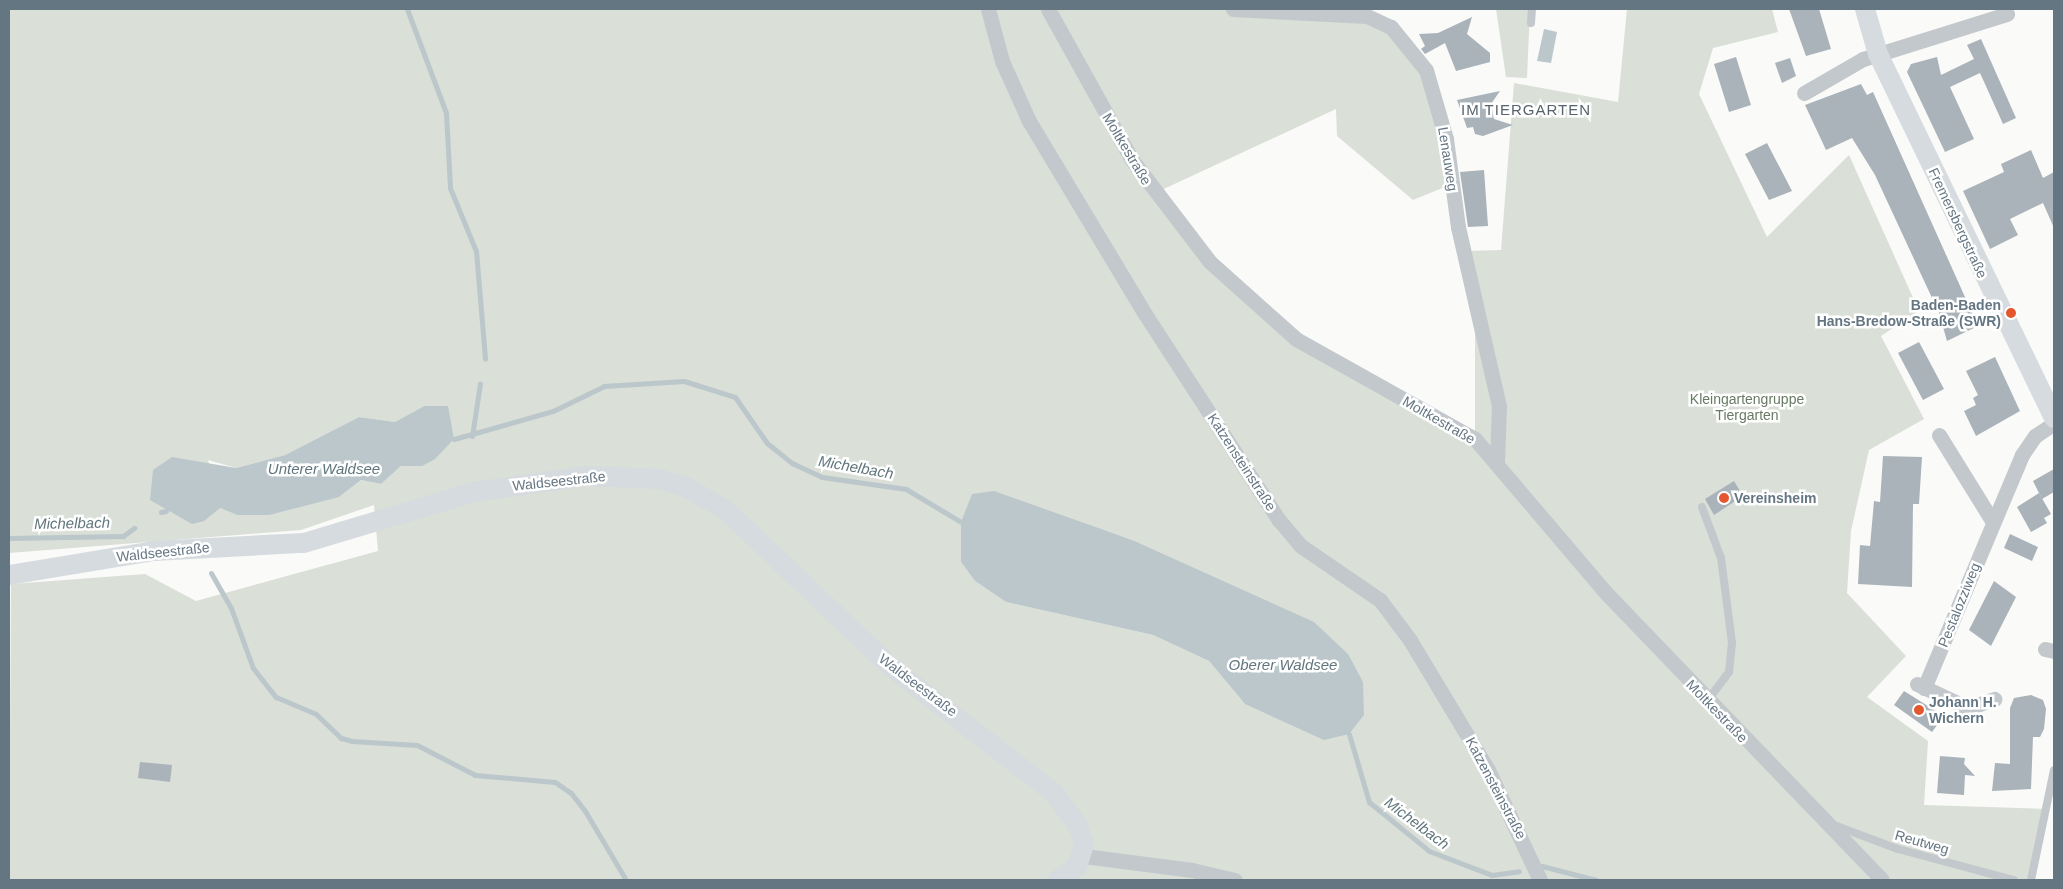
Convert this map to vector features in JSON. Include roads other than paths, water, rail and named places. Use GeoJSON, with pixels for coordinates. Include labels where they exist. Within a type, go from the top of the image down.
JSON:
{"type":"FeatureCollection","features":[{"type":"Feature","properties":{"kind":"street","name":"Katzensteinstraße"},"geometry":{"type":"LineString","coordinates":[[988,9],[1002,61],[1029,122],[1145,314],[1279,520],[1301,546],[1380,600],[1410,640],[1488,770],[1540,880]]}},
{"type":"Feature","properties":{"kind":"street","name":"Moltkestraße"},"geometry":{"type":"LineString","coordinates":[[1048,9],[1132,160],[1210,262],[1296,338],[1474,439],[1497,461],[1608,595],[1707,701],[1882,880]]}},
{"type":"Feature","properties":{"kind":"street","name":"Lenauweg"},"geometry":{"type":"LineString","coordinates":[[1233,9],[1367,16],[1391,27],[1426,70],[1446,139],[1458,227],[1499,406],[1497,461]]}},
{"type":"Feature","properties":{"kind":"street","name":"Fremersbergstraße"},"geometry":{"type":"LineString","coordinates":[[1864,9],[1878,54],[2054,418]]}},
{"type":"Feature","properties":{"kind":"street"},"geometry":{"type":"LineString","coordinates":[[1804,93],[1878,54],[2006,14]]}},
{"type":"Feature","properties":{"kind":"street","name":"Pestalozziweg"},"geometry":{"type":"LineString","coordinates":[[1994,699],[1968,708],[1920,686],[2022,455],[2035,436],[2054,424]]}},
{"type":"Feature","properties":{"kind":"street"},"geometry":{"type":"LineString","coordinates":[[1939,435],[1993,522]]}},
{"type":"Feature","properties":{"kind":"street","name":"Waldseestraße"},"geometry":{"type":"LineString","coordinates":[[9,575],[154,551],[304,543],[474,492],[587,476],[659,479],[686,487],[727,511],[877,655],[1053,792],[1077,824],[1084,856]]}},
{"type":"Feature","properties":{"kind":"street"},"geometry":{"type":"LineString","coordinates":[[1058,880],[1084,856],[1192,870],[1236,880]]}},
{"type":"Feature","properties":{"kind":"lane"},"geometry":{"type":"LineString","coordinates":[[1531,23],[1532,9]]}},
{"type":"Feature","properties":{"kind":"lane"},"geometry":{"type":"LineString","coordinates":[[1702,507],[1721,558],[1732,643],[1729,672],[1707,701]]}},
{"type":"Feature","properties":{"kind":"lane"},"geometry":{"type":"LineString","coordinates":[[2031,880],[2054,770]]}},
{"type":"Feature","properties":{"kind":"lane","name":"Reutweg"},"geometry":{"type":"LineString","coordinates":[[1825,822],[1898,849],[2014,880]]}},
{"type":"Feature","properties":{"kind":"water"},"geometry":{"type":"Polygon","coordinates":[[[1544,29],[1557,32],[1551,63],[1537,61],[1544,29]]]}},
{"type":"Feature","properties":{"kind":"water","name":"Unterer Waldsee"},"geometry":{"type":"Polygon","coordinates":[[[424,406],[448,406],[454,439],[435,459],[422,466],[401,466],[381,484],[361,480],[339,497],[269,515],[237,515],[220,508],[204,521],[192,524],[150,500],[153,470],[172,457],[236,468],[285,455],[359,417],[395,422],[424,406]]]}},
{"type":"Feature","properties":{"kind":"water","name":"Oberer Waldsee"},"geometry":{"type":"Polygon","coordinates":[[[994,491],[1132,540],[1314,622],[1348,654],[1363,682],[1364,715],[1349,734],[1324,740],[1245,704],[1209,661],[1153,635],[1006,602],[975,581],[961,562],[961,522],[972,494],[994,491]]]}},
{"type":"Feature","properties":{"kind":"waterway"},"geometry":{"type":"LineString","coordinates":[[407,9],[446,113],[450,188],[476,251],[485,359]]}},
{"type":"Feature","properties":{"kind":"waterway","name":"Michelbach"},"geometry":{"type":"LineString","coordinates":[[454,439],[553,411],[604,386],[684,381],[735,397],[767,443],[792,463],[822,477],[906,489],[961,522]]}},
{"type":"Feature","properties":{"kind":"waterway"},"geometry":{"type":"LineString","coordinates":[[472,436],[480,384]]}},
{"type":"Feature","properties":{"kind":"waterway","name":"Michelbach"},"geometry":{"type":"LineString","coordinates":[[161,512],[166,511]]}},
{"type":"Feature","properties":{"kind":"waterway","name":"Michelbach"},"geometry":{"type":"LineString","coordinates":[[9,538],[123,536],[134,528]]}},
{"type":"Feature","properties":{"kind":"waterway"},"geometry":{"type":"LineString","coordinates":[[211,573],[231,608],[253,668],[276,697],[316,714],[341,738],[352,741],[417,745],[475,775],[555,782],[571,793],[585,811],[626,880]]}},
{"type":"Feature","properties":{"kind":"waterway","name":"Michelbach"},"geometry":{"type":"LineString","coordinates":[[1349,734],[1369,802],[1429,851],[1492,875],[1519,871]]}},
{"type":"Feature","properties":{"kind":"waterway","name":"Michelbach"},"geometry":{"type":"LineString","coordinates":[[1542,866],[1596,880]]}},
{"type":"Feature","properties":{"kind":"place","name":"Baden-Baden Hans-Bredow-Straße (SWR)"},"geometry":{"type":"Point","coordinates":[2011,313]}},
{"type":"Feature","properties":{"kind":"place","name":"Vereinsheim"},"geometry":{"type":"Point","coordinates":[1724,498]}},
{"type":"Feature","properties":{"kind":"place","name":"Johann H. Wichern"},"geometry":{"type":"Point","coordinates":[1919,710]}},
{"type":"Feature","properties":{"kind":"district","name":"IM TIERGARTEN"},"geometry":{"type":"Point","coordinates":[1526,110]}},
{"type":"Feature","properties":{"kind":"park label","name":"Kleingartengruppe Tiergarten"},"geometry":{"type":"Point","coordinates":[1747,408]}}]}
